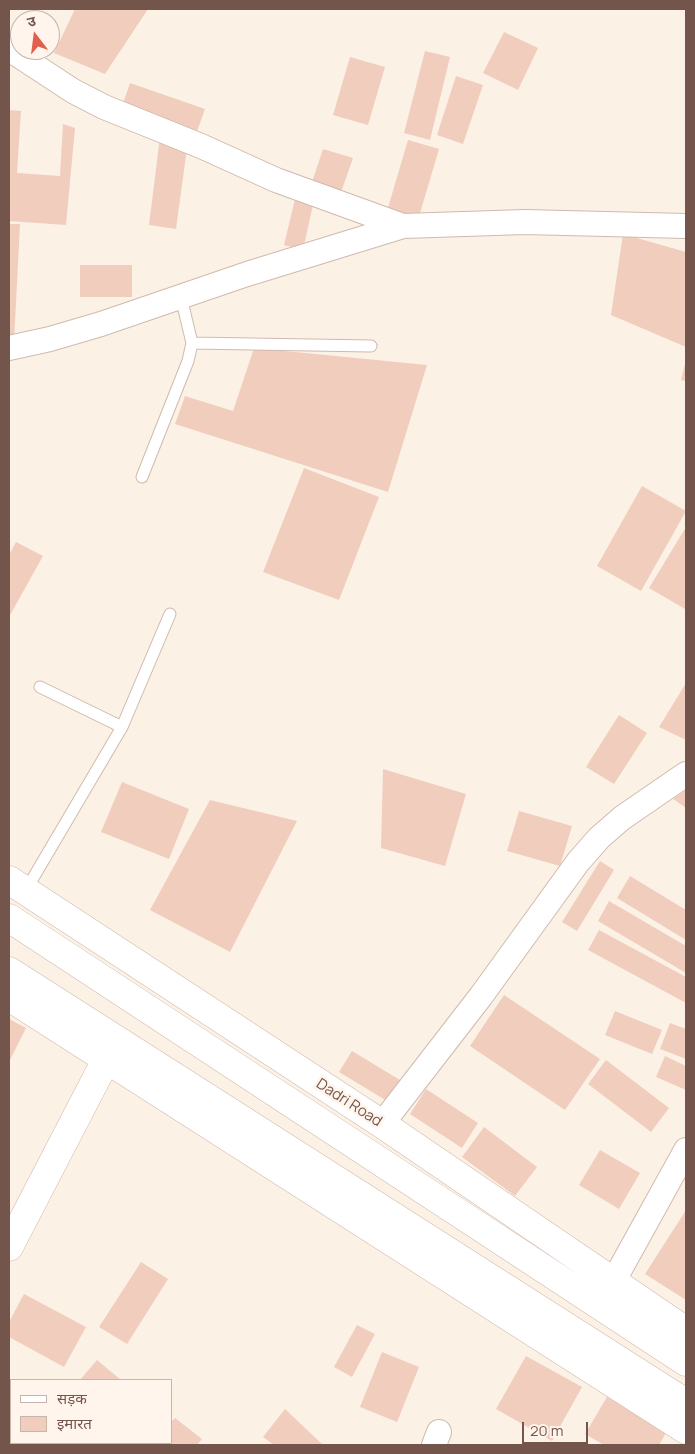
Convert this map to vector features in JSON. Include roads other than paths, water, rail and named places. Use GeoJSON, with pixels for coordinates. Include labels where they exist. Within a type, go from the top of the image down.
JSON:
{"type":"FeatureCollection","features":[{"type":"Feature","properties":{"kind":"street"},"geometry":{"type":"LineString","coordinates":[[9,48],[73,91],[104,106],[201,146],[276,180],[403,226]]}},
{"type":"Feature","properties":{"kind":"street"},"geometry":{"type":"LineString","coordinates":[[9,348],[67,334],[247,274],[403,226],[525,222],[686,226]]}},
{"type":"Feature","properties":{"kind":"street"},"geometry":{"type":"LineString","coordinates":[[382,1124],[481,996],[578,862],[599,838],[622,818],[686,774]]}},
{"type":"Feature","properties":{"kind":"street","name":"Dadri Road"},"geometry":{"type":"LineString","coordinates":[[17,885],[382,1124],[686,1331]]}},
{"type":"Feature","properties":{"kind":"street"},"geometry":{"type":"LineString","coordinates":[[9,918],[686,1362]]}},
{"type":"Feature","properties":{"kind":"street"},"geometry":{"type":"LineString","coordinates":[[9,971],[686,1402]]}},
{"type":"Feature","properties":{"kind":"street"},"geometry":{"type":"LineString","coordinates":[[9,997],[686,1430]]}},
{"type":"Feature","properties":{"kind":"street"},"geometry":{"type":"LineString","coordinates":[[9,1247],[106,1060]]}},
{"type":"Feature","properties":{"kind":"street"},"geometry":{"type":"LineString","coordinates":[[613,1282],[686,1150]]}},
{"type":"Feature","properties":{"kind":"lane"},"geometry":{"type":"LineString","coordinates":[[142,477],[188,361],[192,343],[181,297]]}},
{"type":"Feature","properties":{"kind":"lane"},"geometry":{"type":"LineString","coordinates":[[192,343],[371,346]]}},
{"type":"Feature","properties":{"kind":"lane"},"geometry":{"type":"LineString","coordinates":[[17,885],[122,727],[170,614]]}},
{"type":"Feature","properties":{"kind":"lane"},"geometry":{"type":"LineString","coordinates":[[40,687],[122,727]]}}]}
